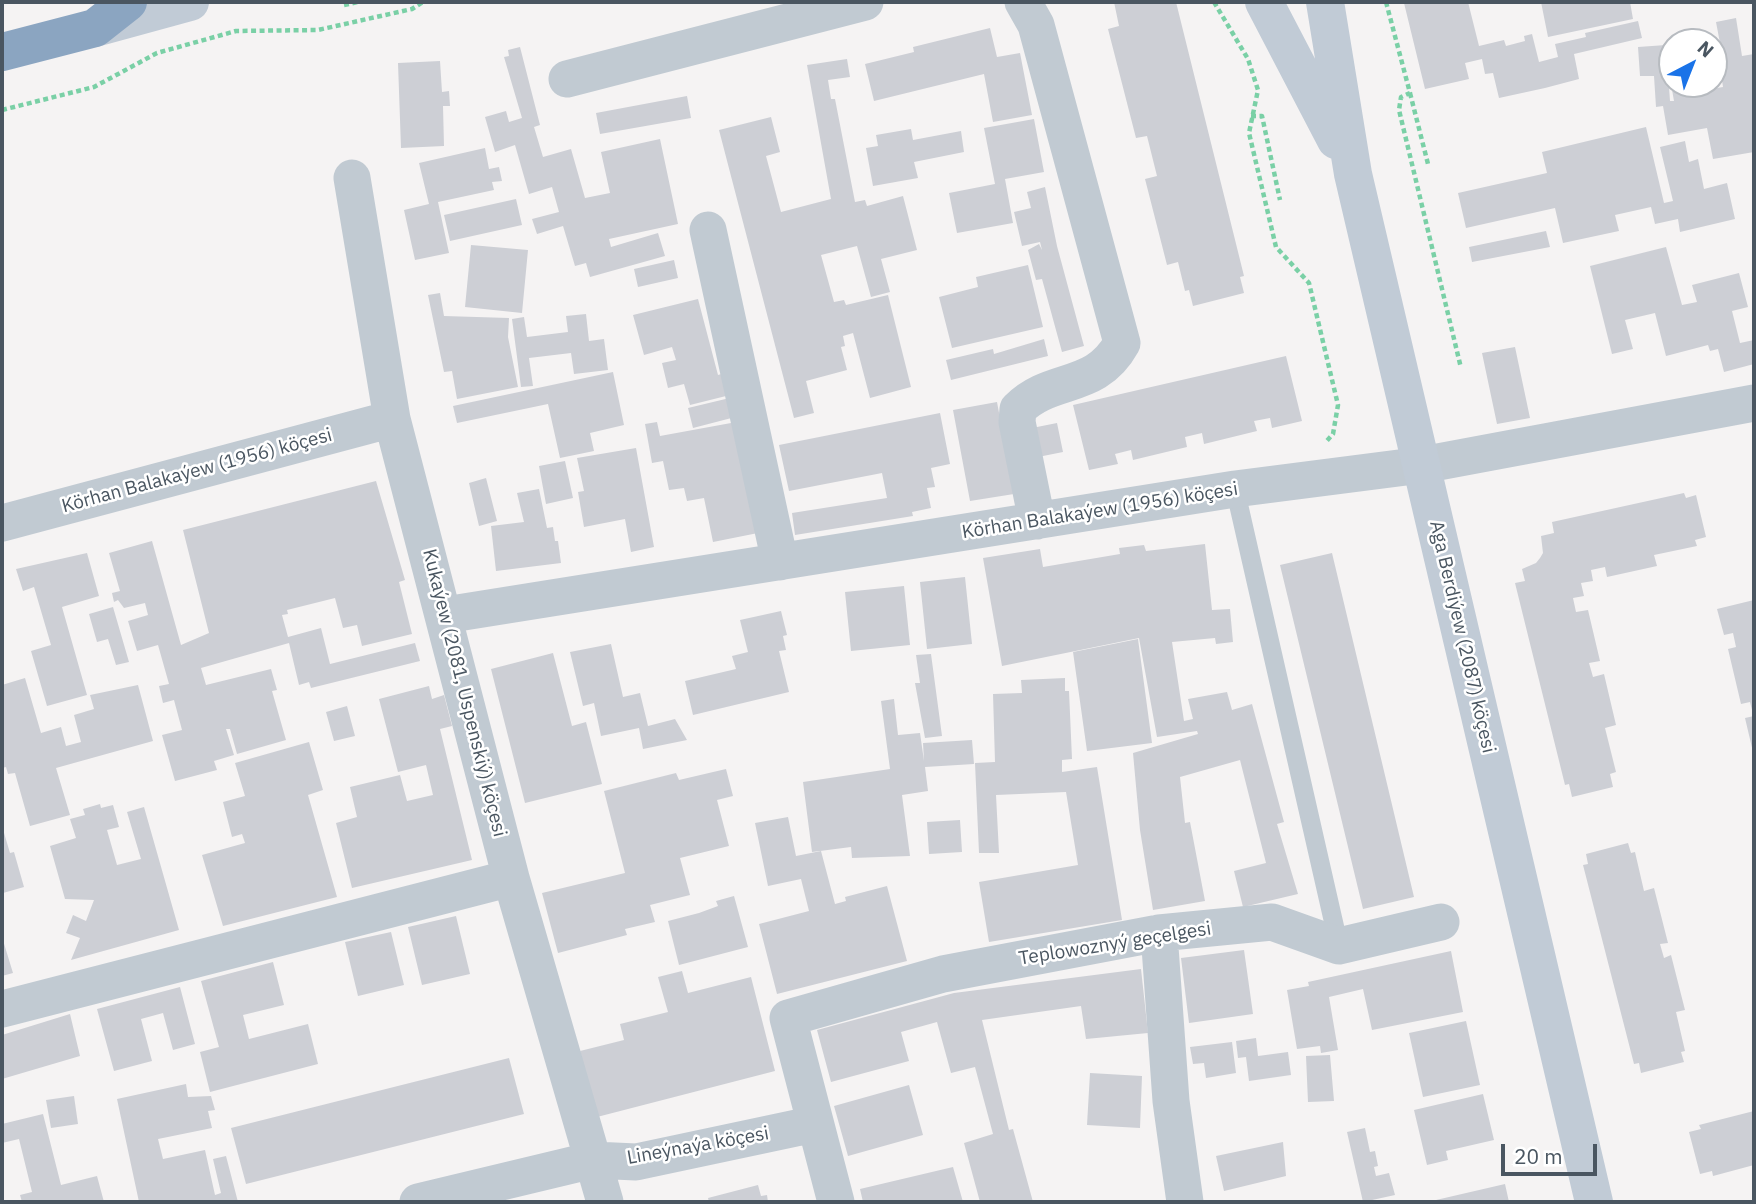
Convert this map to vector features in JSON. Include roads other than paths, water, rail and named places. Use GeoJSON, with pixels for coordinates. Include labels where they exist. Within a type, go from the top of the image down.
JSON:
{"type":"FeatureCollection","features":[{"type":"Feature","properties":{"kind":"highway"},"geometry":{"type":"LineString","coordinates":[[2,52],[95,28],[128,2]]}},
{"type":"Feature","properties":{"kind":"street"},"geometry":{"type":"LineString","coordinates":[[95,28],[190,2]]}},
{"type":"Feature","properties":{"kind":"street"},"geometry":{"type":"LineString","coordinates":[[567,79],[865,2]]}},
{"type":"Feature","properties":{"kind":"street"},"geometry":{"type":"LineString","coordinates":[[1023,2],[1036,25],[1122,343],[1114,357],[1096,374],[1030,396],[1018,409],[1017,422],[1037,521]]}},
{"type":"Feature","properties":{"kind":"street"},"geometry":{"type":"LineString","coordinates":[[1265,2],[1353,174]]}},
{"type":"Feature","properties":{"kind":"street","name":"Aga Berdiýew (2087) köçesi"},"geometry":{"type":"LineString","coordinates":[[1306,2],[1335,71]]}},
{"type":"Feature","properties":{"kind":"street","name":"Aga Berdiýew (2087) köçesi"},"geometry":{"type":"LineString","coordinates":[[1325,2],[1353,174],[1594,1202]]}},
{"type":"Feature","properties":{"kind":"street","name":"Kukaýew (2081, Uspenskiý) köçesi"},"geometry":{"type":"LineString","coordinates":[[352,178],[392,419],[445,615],[511,878],[605,1202]]}},
{"type":"Feature","properties":{"kind":"street"},"geometry":{"type":"LineString","coordinates":[[708,230],[780,562]]}},
{"type":"Feature","properties":{"kind":"street","name":"Körhan Balakaýew (1956) köçesi"},"geometry":{"type":"LineString","coordinates":[[445,615],[1235,489],[1422,465],[1754,403]]}},
{"type":"Feature","properties":{"kind":"street","name":"Körhan Balakaýew (1956) köçesi"},"geometry":{"type":"LineString","coordinates":[[2,523],[392,419]]}},
{"type":"Feature","properties":{"kind":"street"},"geometry":{"type":"LineString","coordinates":[[2,1009],[511,878]]}},
{"type":"Feature","properties":{"kind":"street","name":"Teplowoznyý geçelgesi"},"geometry":{"type":"LineString","coordinates":[[815,1124],[788,1018],[943,974],[1158,933],[1272,922],[1339,946]]}},
{"type":"Feature","properties":{"kind":"street"},"geometry":{"type":"LineString","coordinates":[[1339,946],[1441,922]]}},
{"type":"Feature","properties":{"kind":"street"},"geometry":{"type":"LineString","coordinates":[[1158,933],[1171,1101],[1185,1202]]}},
{"type":"Feature","properties":{"kind":"street"},"geometry":{"type":"LineString","coordinates":[[815,1124],[836,1202]]}},
{"type":"Feature","properties":{"kind":"street","name":"Lineýnaýa köçesi"},"geometry":{"type":"LineString","coordinates":[[431,1201],[593,1160],[636,1162],[815,1124]]}},
{"type":"Feature","properties":{"kind":"lane"},"geometry":{"type":"LineString","coordinates":[[1235,489],[1339,946]]}}]}
